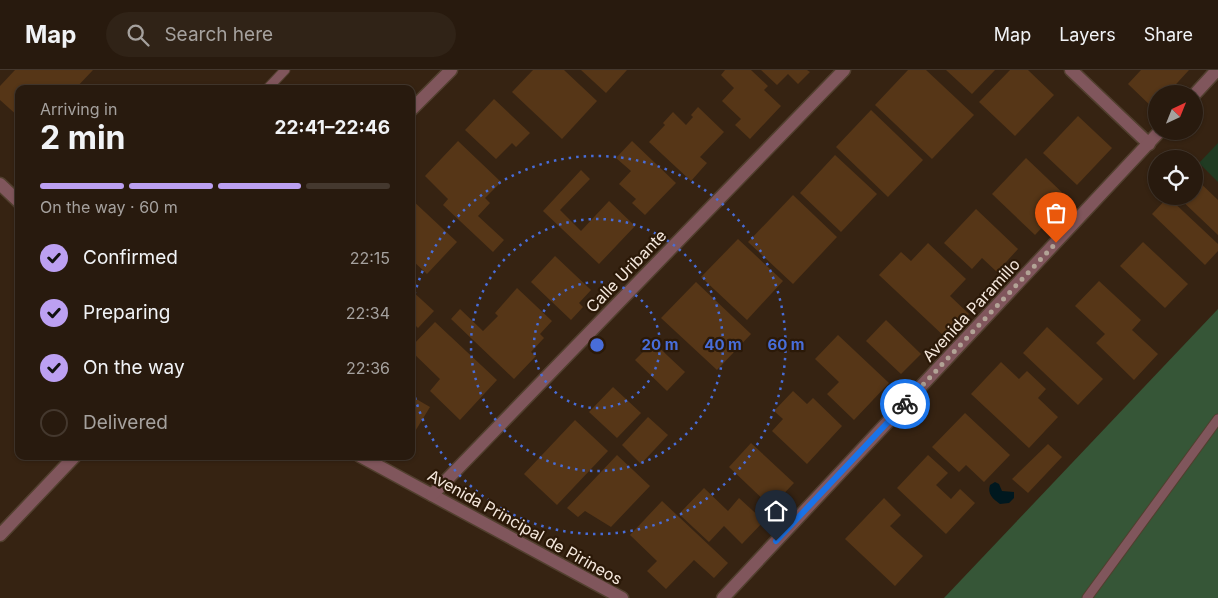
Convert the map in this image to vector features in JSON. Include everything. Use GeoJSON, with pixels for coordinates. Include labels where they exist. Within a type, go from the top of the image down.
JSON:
{"type":"FeatureCollection","features":[{"type":"Feature","properties":{"kind":"street"},"geometry":{"type":"LineString","coordinates":[[415,106],[451,70]]}},
{"type":"Feature","properties":{"kind":"street","name":"Calle Uribante"},"geometry":{"type":"LineString","coordinates":[[432,495],[844,70]]}},
{"type":"Feature","properties":{"kind":"street"},"geometry":{"type":"LineString","coordinates":[[1071,70],[1149,144]]}},
{"type":"Feature","properties":{"kind":"street"},"geometry":{"type":"LineString","coordinates":[[1203,85],[1217,70]]}},
{"type":"Feature","properties":{"kind":"street","name":"Avenida Paramillo"},"geometry":{"type":"LineString","coordinates":[[723,598],[1152,140]]}},
{"type":"Feature","properties":{"kind":"street"},"geometry":{"type":"LineString","coordinates":[[0,184],[15,198]]}},
{"type":"Feature","properties":{"kind":"street"},"geometry":{"type":"LineString","coordinates":[[0,535],[71,460]]}},
{"type":"Feature","properties":{"kind":"street","name":"Avenida Principal de Pirineos"},"geometry":{"type":"LineString","coordinates":[[367,460],[622,598]]}},
{"type":"Feature","properties":{"kind":"lane"},"geometry":{"type":"LineString","coordinates":[[271,85],[285,70]]}},
{"type":"Feature","properties":{"kind":"lane"},"geometry":{"type":"LineString","coordinates":[[1087,598],[1218,419]]}},
{"type":"Feature","properties":{"kind":"green space"},"geometry":{"type":"Polygon","coordinates":[[[1218,143],[1218,182],[1203,167],[1203,159],[1218,143]]]}},
{"type":"Feature","properties":{"kind":"green space"},"geometry":{"type":"Polygon","coordinates":[[[1218,309],[1218,598],[944,598],[1218,309]]]}},
{"type":"Feature","properties":{"kind":"water"},"geometry":{"type":"Polygon","coordinates":[[[995,482],[999,484],[1002,491],[1014,492],[1014,498],[1009,503],[1000,504],[991,496],[989,491],[990,485],[995,482]]]}},
{"type":"Feature","properties":{"kind":"building"},"geometry":{"type":"Polygon","coordinates":[[[15,70],[93,70],[79,85],[15,85],[15,113],[0,100],[0,86],[15,70]]]}},
{"type":"Feature","properties":{"kind":"building"},"geometry":{"type":"Polygon","coordinates":[[[533,70],[564,70],[597,101],[562,139],[512,92],[533,70]]]}},
{"type":"Feature","properties":{"kind":"building"},"geometry":{"type":"Polygon","coordinates":[[[581,70],[627,70],[606,93],[581,70]]]}},
{"type":"Feature","properties":{"kind":"building"},"geometry":{"type":"Polygon","coordinates":[[[725,70],[751,70],[768,86],[764,90],[781,106],[750,139],[735,125],[741,119],[722,101],[734,88],[721,75],[725,70]]]}},
{"type":"Feature","properties":{"kind":"building"},"geometry":{"type":"Polygon","coordinates":[[[761,70],[807,70],[810,72],[798,84],[788,74],[777,85],[761,70]]]}},
{"type":"Feature","properties":{"kind":"building"},"geometry":{"type":"Polygon","coordinates":[[[908,70],[926,70],[974,115],[932,159],[875,105],[908,70]]]}},
{"type":"Feature","properties":{"kind":"building"},"geometry":{"type":"Polygon","coordinates":[[[946,70],[995,70],[972,94],[946,70]]]}},
{"type":"Feature","properties":{"kind":"building"},"geometry":{"type":"Polygon","coordinates":[[[1010,70],[1028,70],[1054,95],[1015,136],[979,102],[1010,70]]]}},
{"type":"Feature","properties":{"kind":"building"},"geometry":{"type":"Polygon","coordinates":[[[1141,70],[1189,70],[1175,85],[1148,85],[1148,103],[1128,84],[1141,70]]]}},
{"type":"Feature","properties":{"kind":"building"},"geometry":{"type":"Polygon","coordinates":[[[494,99],[530,133],[516,147],[512,143],[496,159],[465,130],[494,99]]]}},
{"type":"Feature","properties":{"kind":"building"},"geometry":{"type":"Polygon","coordinates":[[[698,107],[724,132],[700,157],[707,163],[691,181],[649,142],[665,125],[663,123],[673,112],[686,125],[698,107]]]}},
{"type":"Feature","properties":{"kind":"building"},"geometry":{"type":"Polygon","coordinates":[[[871,110],[923,160],[888,197],[836,147],[871,110]]]}},
{"type":"Feature","properties":{"kind":"building"},"geometry":{"type":"Polygon","coordinates":[[[1078,116],[1112,148],[1077,185],[1043,153],[1078,116]]]}},
{"type":"Feature","properties":{"kind":"building"},"geometry":{"type":"Polygon","coordinates":[[[458,141],[501,182],[485,198],[490,203],[478,216],[504,240],[493,252],[443,205],[448,199],[425,176],[458,141]]]}},
{"type":"Feature","properties":{"kind":"building"},"geometry":{"type":"Polygon","coordinates":[[[632,141],[676,183],[645,215],[632,203],[636,199],[619,184],[631,171],[616,158],[632,141]]]}},
{"type":"Feature","properties":{"kind":"building"},"geometry":{"type":"Polygon","coordinates":[[[835,155],[877,194],[841,232],[800,193],[835,155]]]}},
{"type":"Feature","properties":{"kind":"building"},"geometry":{"type":"Polygon","coordinates":[[[1026,158],[1069,199],[1035,235],[992,194],[1026,158]]]}},
{"type":"Feature","properties":{"kind":"building"},"geometry":{"type":"Polygon","coordinates":[[[581,170],[590,179],[560,210],[581,231],[609,201],[635,226],[599,264],[543,211],[581,170]]]}},
{"type":"Feature","properties":{"kind":"building"},"geometry":{"type":"Polygon","coordinates":[[[1203,186],[1218,200],[1218,235],[1186,205],[1203,205],[1203,186]]]}},
{"type":"Feature","properties":{"kind":"building"},"geometry":{"type":"Polygon","coordinates":[[[793,195],[837,237],[793,284],[748,242],[793,195]]]}},
{"type":"Feature","properties":{"kind":"building"},"geometry":{"type":"Polygon","coordinates":[[[415,203],[457,242],[427,274],[415,263],[415,203]]]}},
{"type":"Feature","properties":{"kind":"building"},"geometry":{"type":"Polygon","coordinates":[[[1160,205],[1177,205],[1218,244],[1218,251],[1205,265],[1152,214],[1160,205]]]}},
{"type":"Feature","properties":{"kind":"building"},"geometry":{"type":"Polygon","coordinates":[[[976,209],[1018,249],[997,272],[982,258],[972,269],[944,243],[976,209]]]}},
{"type":"Feature","properties":{"kind":"building"},"geometry":{"type":"Polygon","coordinates":[[[738,239],[783,281],[747,320],[701,277],[738,239]]]}},
{"type":"Feature","properties":{"kind":"building"},"geometry":{"type":"Polygon","coordinates":[[[1143,242],[1188,284],[1165,308],[1120,266],[1143,242]]]}},
{"type":"Feature","properties":{"kind":"building"},"geometry":{"type":"Polygon","coordinates":[[[928,243],[966,279],[950,296],[969,314],[946,338],[879,275],[901,252],[911,261],[928,243]]]}},
{"type":"Feature","properties":{"kind":"building"},"geometry":{"type":"Polygon","coordinates":[[[555,256],[591,290],[579,303],[583,307],[571,320],[531,282],[555,256]]]}},
{"type":"Feature","properties":{"kind":"building"},"geometry":{"type":"Polygon","coordinates":[[[1099,281],[1141,320],[1132,330],[1158,354],[1134,380],[1096,343],[1105,334],[1075,306],[1099,281]]]}},
{"type":"Feature","properties":{"kind":"building"},"geometry":{"type":"Polygon","coordinates":[[[696,282],[751,334],[717,370],[661,318],[696,282]]]}},
{"type":"Feature","properties":{"kind":"building"},"geometry":{"type":"Polygon","coordinates":[[[517,288],[552,321],[540,334],[544,338],[531,352],[536,356],[514,379],[451,319],[460,309],[483,331],[498,316],[495,313],[517,288]]]}},
{"type":"Feature","properties":{"kind":"building"},"geometry":{"type":"Polygon","coordinates":[[[415,294],[434,311],[418,328],[415,325],[415,294]]]}},
{"type":"Feature","properties":{"kind":"building"},"geometry":{"type":"Polygon","coordinates":[[[886,320],[921,354],[901,374],[866,341],[886,320]]]}},
{"type":"Feature","properties":{"kind":"building"},"geometry":{"type":"Polygon","coordinates":[[[435,322],[497,380],[460,420],[430,391],[440,379],[415,355],[415,343],[435,322]]]}},
{"type":"Feature","properties":{"kind":"building"},"geometry":{"type":"Polygon","coordinates":[[[1047,327],[1103,379],[1078,405],[1023,353],[1047,327]]]}},
{"type":"Feature","properties":{"kind":"building"},"geometry":{"type":"Polygon","coordinates":[[[838,335],[889,383],[854,420],[827,394],[839,382],[815,359],[838,335]]]}},
{"type":"Feature","properties":{"kind":"building"},"geometry":{"type":"Polygon","coordinates":[[[653,342],[685,372],[667,391],[635,360],[653,342]]]}},
{"type":"Feature","properties":{"kind":"building"},"geometry":{"type":"Polygon","coordinates":[[[1001,362],[1019,379],[1027,371],[1046,389],[1038,398],[1058,417],[1029,448],[971,394],[1001,362]]]}},
{"type":"Feature","properties":{"kind":"building"},"geometry":{"type":"Polygon","coordinates":[[[613,387],[641,413],[617,438],[589,412],[613,387]]]}},
{"type":"Feature","properties":{"kind":"building"},"geometry":{"type":"Polygon","coordinates":[[[793,391],[807,404],[813,398],[842,426],[807,464],[772,431],[783,419],[774,411],[793,391]]]}},
{"type":"Feature","properties":{"kind":"building"},"geometry":{"type":"Polygon","coordinates":[[[415,398],[430,407],[415,431],[415,398]]]}},
{"type":"Feature","properties":{"kind":"building"},"geometry":{"type":"Polygon","coordinates":[[[965,413],[1010,455],[984,482],[966,465],[959,472],[932,447],[965,413]]]}},
{"type":"Feature","properties":{"kind":"building"},"geometry":{"type":"Polygon","coordinates":[[[648,417],[668,435],[641,464],[622,445],[648,417]]]}},
{"type":"Feature","properties":{"kind":"building"},"geometry":{"type":"Polygon","coordinates":[[[575,420],[608,451],[557,505],[524,474],[575,420]]]}},
{"type":"Feature","properties":{"kind":"building"},"geometry":{"type":"Polygon","coordinates":[[[751,443],[794,483],[771,507],[729,467],[751,443]]]}},
{"type":"Feature","properties":{"kind":"building"},"geometry":{"type":"Polygon","coordinates":[[[1048,444],[1062,457],[1028,493],[1012,479],[1048,444]]]}},
{"type":"Feature","properties":{"kind":"building"},"geometry":{"type":"Polygon","coordinates":[[[617,455],[650,486],[611,527],[585,511],[578,517],[567,508],[617,455]]]}},
{"type":"Feature","properties":{"kind":"building"},"geometry":{"type":"Polygon","coordinates":[[[928,455],[948,473],[936,485],[951,499],[960,489],[975,503],[946,534],[897,488],[928,455]]]}},
{"type":"Feature","properties":{"kind":"building"},"geometry":{"type":"Polygon","coordinates":[[[704,488],[728,511],[739,498],[764,521],[742,544],[724,526],[709,542],[679,514],[704,488]]]}},
{"type":"Feature","properties":{"kind":"building"},"geometry":{"type":"Polygon","coordinates":[[[884,498],[901,515],[890,526],[923,556],[895,586],[845,539],[884,498]]]}},
{"type":"Feature","properties":{"kind":"building"},"geometry":{"type":"Polygon","coordinates":[[[662,501],[728,563],[714,578],[694,560],[666,589],[647,571],[657,561],[630,535],[662,501]]]}},
{"type":"Feature","properties":{"kind":"way so far"},"geometry":{"type":"LineString","coordinates":[[905,404],[1056,243]]}},
{"type":"Feature","properties":{"kind":"route"},"geometry":{"type":"LineString","coordinates":[[776,541],[905,404]]}}]}
